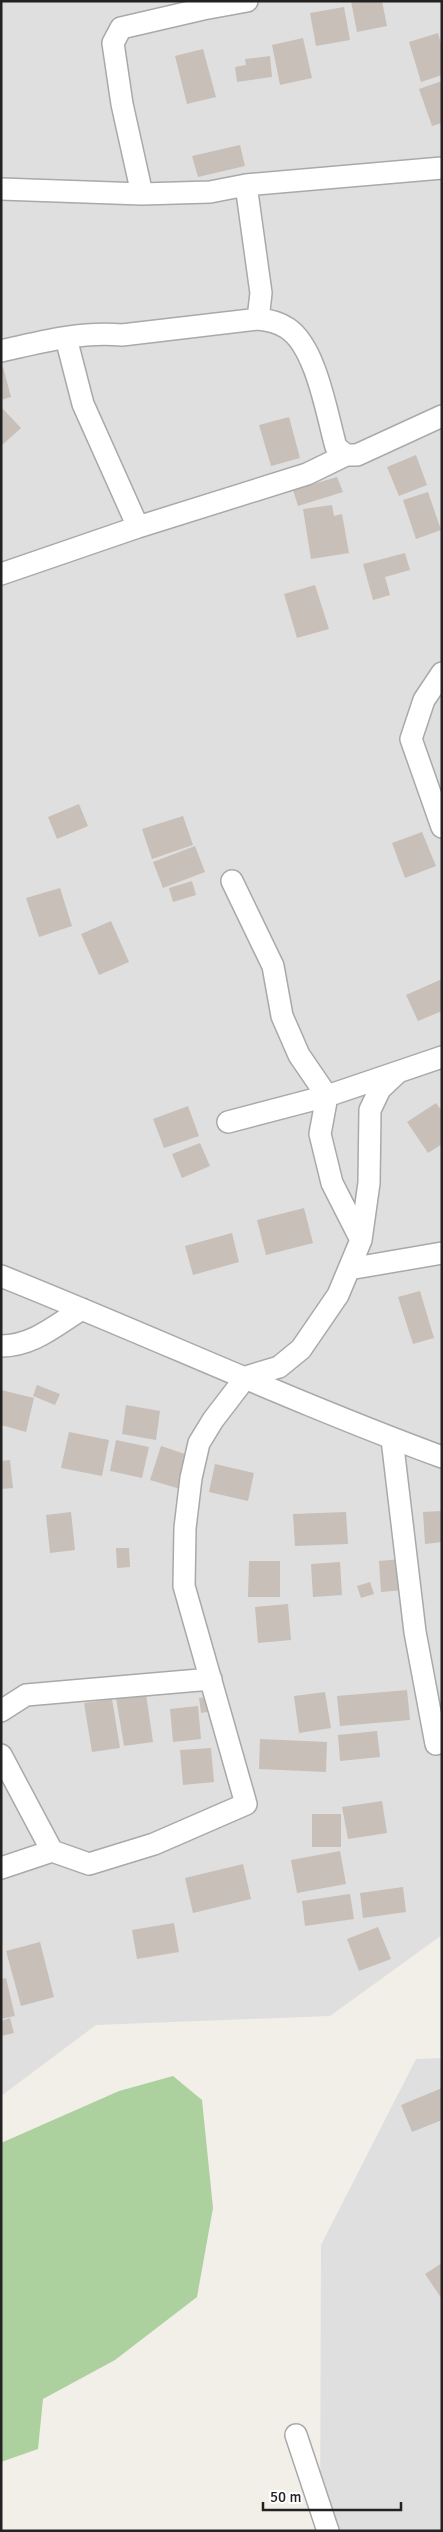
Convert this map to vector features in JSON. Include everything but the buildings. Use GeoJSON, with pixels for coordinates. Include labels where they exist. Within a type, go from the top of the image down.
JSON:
{"type":"FeatureCollection","features":[{"type":"Feature","properties":{"kind":"street"},"geometry":{"type":"LineString","coordinates":[[142,194],[122,104],[113,43],[121,28],[247,1]]}},
{"type":"Feature","properties":{"kind":"street"},"geometry":{"type":"LineString","coordinates":[[1,189],[142,194],[210,192],[246,185],[442,168]]}},
{"type":"Feature","properties":{"kind":"street"},"geometry":{"type":"LineString","coordinates":[[246,185],[261,293],[258,319]]}},
{"type":"Feature","properties":{"kind":"street"},"geometry":{"type":"LineString","coordinates":[[1,351],[66,338],[106,333],[122,334],[258,319],[275,321],[289,328],[302,343],[311,361],[336,447],[346,455]]}},
{"type":"Feature","properties":{"kind":"street"},"geometry":{"type":"LineString","coordinates":[[66,338],[83,404],[138,527]]}},
{"type":"Feature","properties":{"kind":"street"},"geometry":{"type":"LineString","coordinates":[[1,574],[138,527],[308,474],[346,455],[357,455],[442,416]]}},
{"type":"Feature","properties":{"kind":"street"},"geometry":{"type":"LineString","coordinates":[[442,673],[424,700],[411,739],[442,827]]}},
{"type":"Feature","properties":{"kind":"street"},"geometry":{"type":"LineString","coordinates":[[232,881],[273,966],[282,1016],[299,1055],[327,1096],[320,1134],[332,1183],[361,1240]]}},
{"type":"Feature","properties":{"kind":"street"},"geometry":{"type":"LineString","coordinates":[[228,1122],[327,1096],[442,1056]]}},
{"type":"Feature","properties":{"kind":"street"},"geometry":{"type":"LineString","coordinates":[[1,1868],[52,1851],[89,1864],[154,1844],[246,1804],[212,1678],[184,1586],[185,1528],[191,1478],[199,1443],[213,1420],[246,1377],[280,1367],[301,1349],[338,1294],[361,1240],[369,1183],[370,1110],[380,1089],[397,1073]]}},
{"type":"Feature","properties":{"kind":"street"},"geometry":{"type":"LineString","coordinates":[[349,1269],[442,1253]]}},
{"type":"Feature","properties":{"kind":"street"},"geometry":{"type":"LineString","coordinates":[[1,1276],[82,1308],[392,1439],[442,1457]]}},
{"type":"Feature","properties":{"kind":"street"},"geometry":{"type":"LineString","coordinates":[[1,1346],[13,1346],[32,1341],[82,1308]]}},
{"type":"Feature","properties":{"kind":"street"},"geometry":{"type":"LineString","coordinates":[[392,1439],[415,1632],[436,1744]]}},
{"type":"Feature","properties":{"kind":"street"},"geometry":{"type":"LineString","coordinates":[[1,1711],[26,1695],[212,1678]]}},
{"type":"Feature","properties":{"kind":"street"},"geometry":{"type":"LineString","coordinates":[[1,1755],[52,1851]]}},
{"type":"Feature","properties":{"kind":"street"},"geometry":{"type":"LineString","coordinates":[[296,2435],[328,2531]]}},
{"type":"Feature","properties":{"kind":"shaded area"},"geometry":{"type":"Polygon","coordinates":[[[1,1],[442,1],[442,1935],[330,2016],[96,2025],[1,2096],[1,1]]]}},
{"type":"Feature","properties":{"kind":"shaded area"},"geometry":{"type":"Polygon","coordinates":[[[442,2058],[442,2531],[320,2531],[321,2245],[416,2059],[442,2058]]]}},
{"type":"Feature","properties":{"kind":"green space"},"geometry":{"type":"Polygon","coordinates":[[[173,2076],[202,2100],[213,2208],[197,2297],[115,2360],[43,2399],[38,2449],[1,2462],[1,2143],[119,2091],[173,2076]]]}}]}
